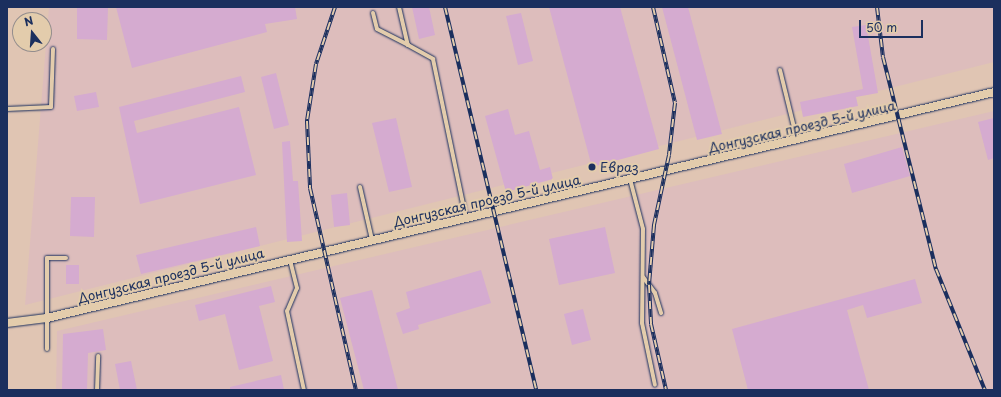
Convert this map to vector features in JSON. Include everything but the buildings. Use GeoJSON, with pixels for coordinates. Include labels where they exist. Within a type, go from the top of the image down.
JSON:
{"type":"FeatureCollection","features":[{"type":"Feature","properties":{"kind":"street","name":"Донгузская проезд 5-й улица"},"geometry":{"type":"LineString","coordinates":[[7,323],[47,318],[994,92]]}},
{"type":"Feature","properties":{"kind":"lane"},"geometry":{"type":"LineString","coordinates":[[399,7],[408,45]]}},
{"type":"Feature","properties":{"kind":"lane"},"geometry":{"type":"LineString","coordinates":[[373,13],[377,29],[433,59],[466,218]]}},
{"type":"Feature","properties":{"kind":"lane"},"geometry":{"type":"LineString","coordinates":[[7,109],[51,107],[53,49]]}},
{"type":"Feature","properties":{"kind":"lane"},"geometry":{"type":"LineString","coordinates":[[780,70],[797,140]]}},
{"type":"Feature","properties":{"kind":"lane"},"geometry":{"type":"LineString","coordinates":[[630,180],[643,230],[642,323],[655,385]]}},
{"type":"Feature","properties":{"kind":"lane"},"geometry":{"type":"LineString","coordinates":[[360,187],[372,240]]}},
{"type":"Feature","properties":{"kind":"lane"},"geometry":{"type":"LineString","coordinates":[[47,349],[47,258],[66,258]]}},
{"type":"Feature","properties":{"kind":"lane"},"geometry":{"type":"LineString","coordinates":[[290,260],[297,288],[287,311],[304,390]]}},
{"type":"Feature","properties":{"kind":"lane"},"geometry":{"type":"LineString","coordinates":[[642,276],[655,293],[661,313]]}},
{"type":"Feature","properties":{"kind":"lane"},"geometry":{"type":"LineString","coordinates":[[97,390],[98,356]]}},
{"type":"Feature","properties":{"kind":"shaded area"},"geometry":{"type":"Polygon","coordinates":[[[49,7],[994,7],[994,62],[25,305],[45,52],[52,52],[52,12],[49,12],[49,7]]]}},
{"type":"Feature","properties":{"kind":"shaded area"},"geometry":{"type":"Polygon","coordinates":[[[994,111],[994,390],[56,390],[57,331],[994,111]]]}},
{"type":"Feature","properties":{"kind":"railway"},"geometry":{"type":"LineString","coordinates":[[335,7],[316,64],[307,121],[310,188],[356,390]]}},
{"type":"Feature","properties":{"kind":"railway"},"geometry":{"type":"LineString","coordinates":[[445,7],[536,390]]}},
{"type":"Feature","properties":{"kind":"railway"},"geometry":{"type":"LineString","coordinates":[[653,7],[675,103],[669,155],[654,225],[649,285],[651,324],[666,390]]}},
{"type":"Feature","properties":{"kind":"railway"},"geometry":{"type":"LineString","coordinates":[[877,7],[883,57],[936,269],[985,390]]}},
{"type":"Feature","properties":{"kind":"place","name":"Евраз"},"geometry":{"type":"Point","coordinates":[592,167]}}]}
